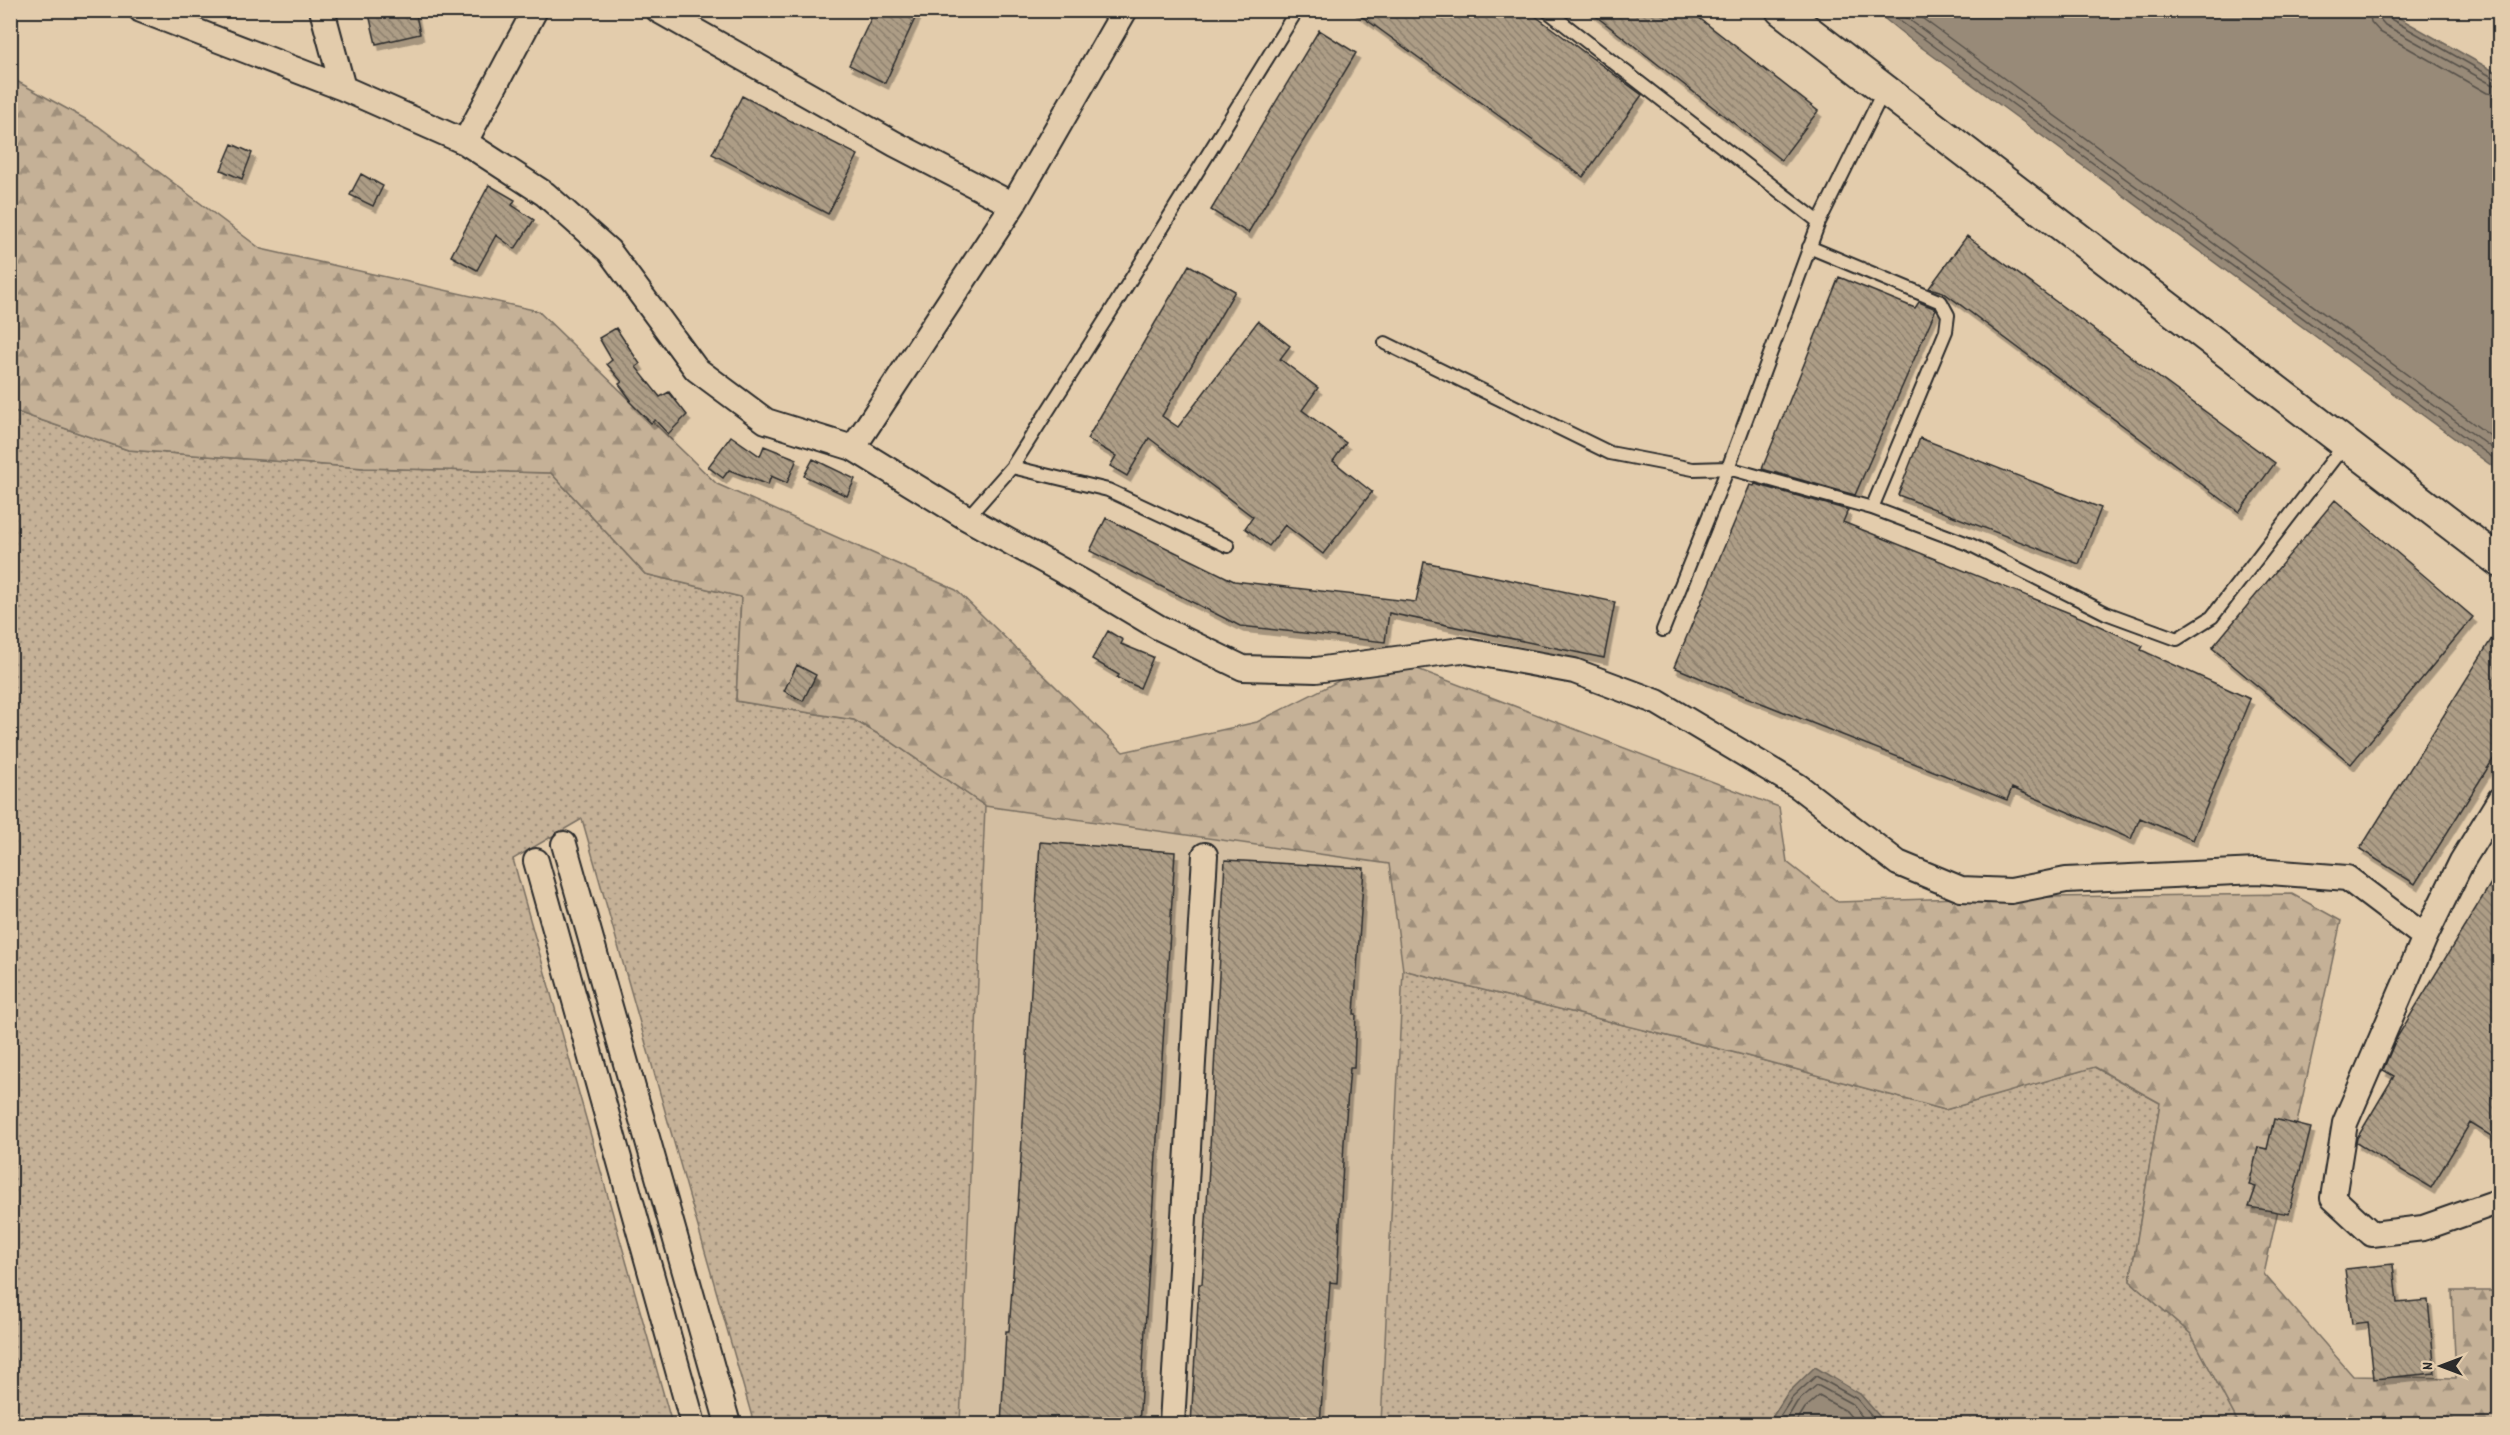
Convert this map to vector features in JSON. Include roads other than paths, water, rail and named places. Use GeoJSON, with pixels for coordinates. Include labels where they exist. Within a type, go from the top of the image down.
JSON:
{"type":"FeatureCollection","features":[{"type":"Feature","properties":{"kind":"street"},"geometry":{"type":"LineString","coordinates":[[141,10],[342,88],[465,142],[545,194],[609,251],[696,369],[766,421],[854,448],[967,518],[1158,627],[1243,668],[1316,670],[1461,650],[1574,671],[1657,702],[1798,786],[1898,863],[1961,889],[2011,891],[2066,880],[2257,871],[2347,878],[2425,937]]}},
{"type":"Feature","properties":{"kind":"street"},"geometry":{"type":"LineString","coordinates":[[322,10],[342,88]]}},
{"type":"Feature","properties":{"kind":"street"},"geometry":{"type":"LineString","coordinates":[[658,10],[895,144],[1013,205]]}},
{"type":"Feature","properties":{"kind":"street"},"geometry":{"type":"LineString","coordinates":[[854,448],[1013,205],[1125,10]]}},
{"type":"Feature","properties":{"kind":"street"},"geometry":{"type":"LineString","coordinates":[[1781,10],[2499,562]]}},
{"type":"Feature","properties":{"kind":"street"},"geometry":{"type":"LineString","coordinates":[[465,142],[527,16]]}},
{"type":"Feature","properties":{"kind":"street"},"geometry":{"type":"LineString","coordinates":[[2498,1200],[2423,1228],[2373,1234],[2333,1198],[2345,1123],[2425,937],[2462,861],[2499,798]]}},
{"type":"Feature","properties":{"kind":"street"},"geometry":{"type":"LineString","coordinates":[[564,844],[728,1425]]}},
{"type":"Feature","properties":{"kind":"street"},"geometry":{"type":"LineString","coordinates":[[1172,1425],[1205,855]]}},
{"type":"Feature","properties":{"kind":"street"},"geometry":{"type":"LineString","coordinates":[[536,861],[693,1425]]}},
{"type":"Feature","properties":{"kind":"lane"},"geometry":{"type":"LineString","coordinates":[[967,518],[1012,467],[1297,10]]}},
{"type":"Feature","properties":{"kind":"lane"},"geometry":{"type":"LineString","coordinates":[[1546,10],[1819,222]]}},
{"type":"Feature","properties":{"kind":"lane"},"geometry":{"type":"LineString","coordinates":[[1663,630],[1728,468],[1819,222],[1884,90]]}},
{"type":"Feature","properties":{"kind":"lane"},"geometry":{"type":"LineString","coordinates":[[1809,247],[1941,302],[1948,315],[1946,331],[1872,507]]}},
{"type":"Feature","properties":{"kind":"lane"},"geometry":{"type":"LineString","coordinates":[[1385,343],[1610,453],[1693,469],[1728,468],[1872,507],[1971,545],[2106,613],[2176,639],[2212,617],[2345,443]]}},
{"type":"Feature","properties":{"kind":"lane"},"geometry":{"type":"LineString","coordinates":[[1012,467],[1108,490],[1228,546]]}},
{"type":"Feature","properties":{"kind":"water"},"geometry":{"type":"Polygon","coordinates":[[[1875,11],[2387,11],[2499,74],[2499,471],[1910,39],[1875,11]]]}},
{"type":"Feature","properties":{"kind":"water"},"geometry":{"type":"Polygon","coordinates":[[[1815,1367],[1860,1394],[1886,1424],[1768,1424],[1787,1394],[1815,1367]]]}}]}
